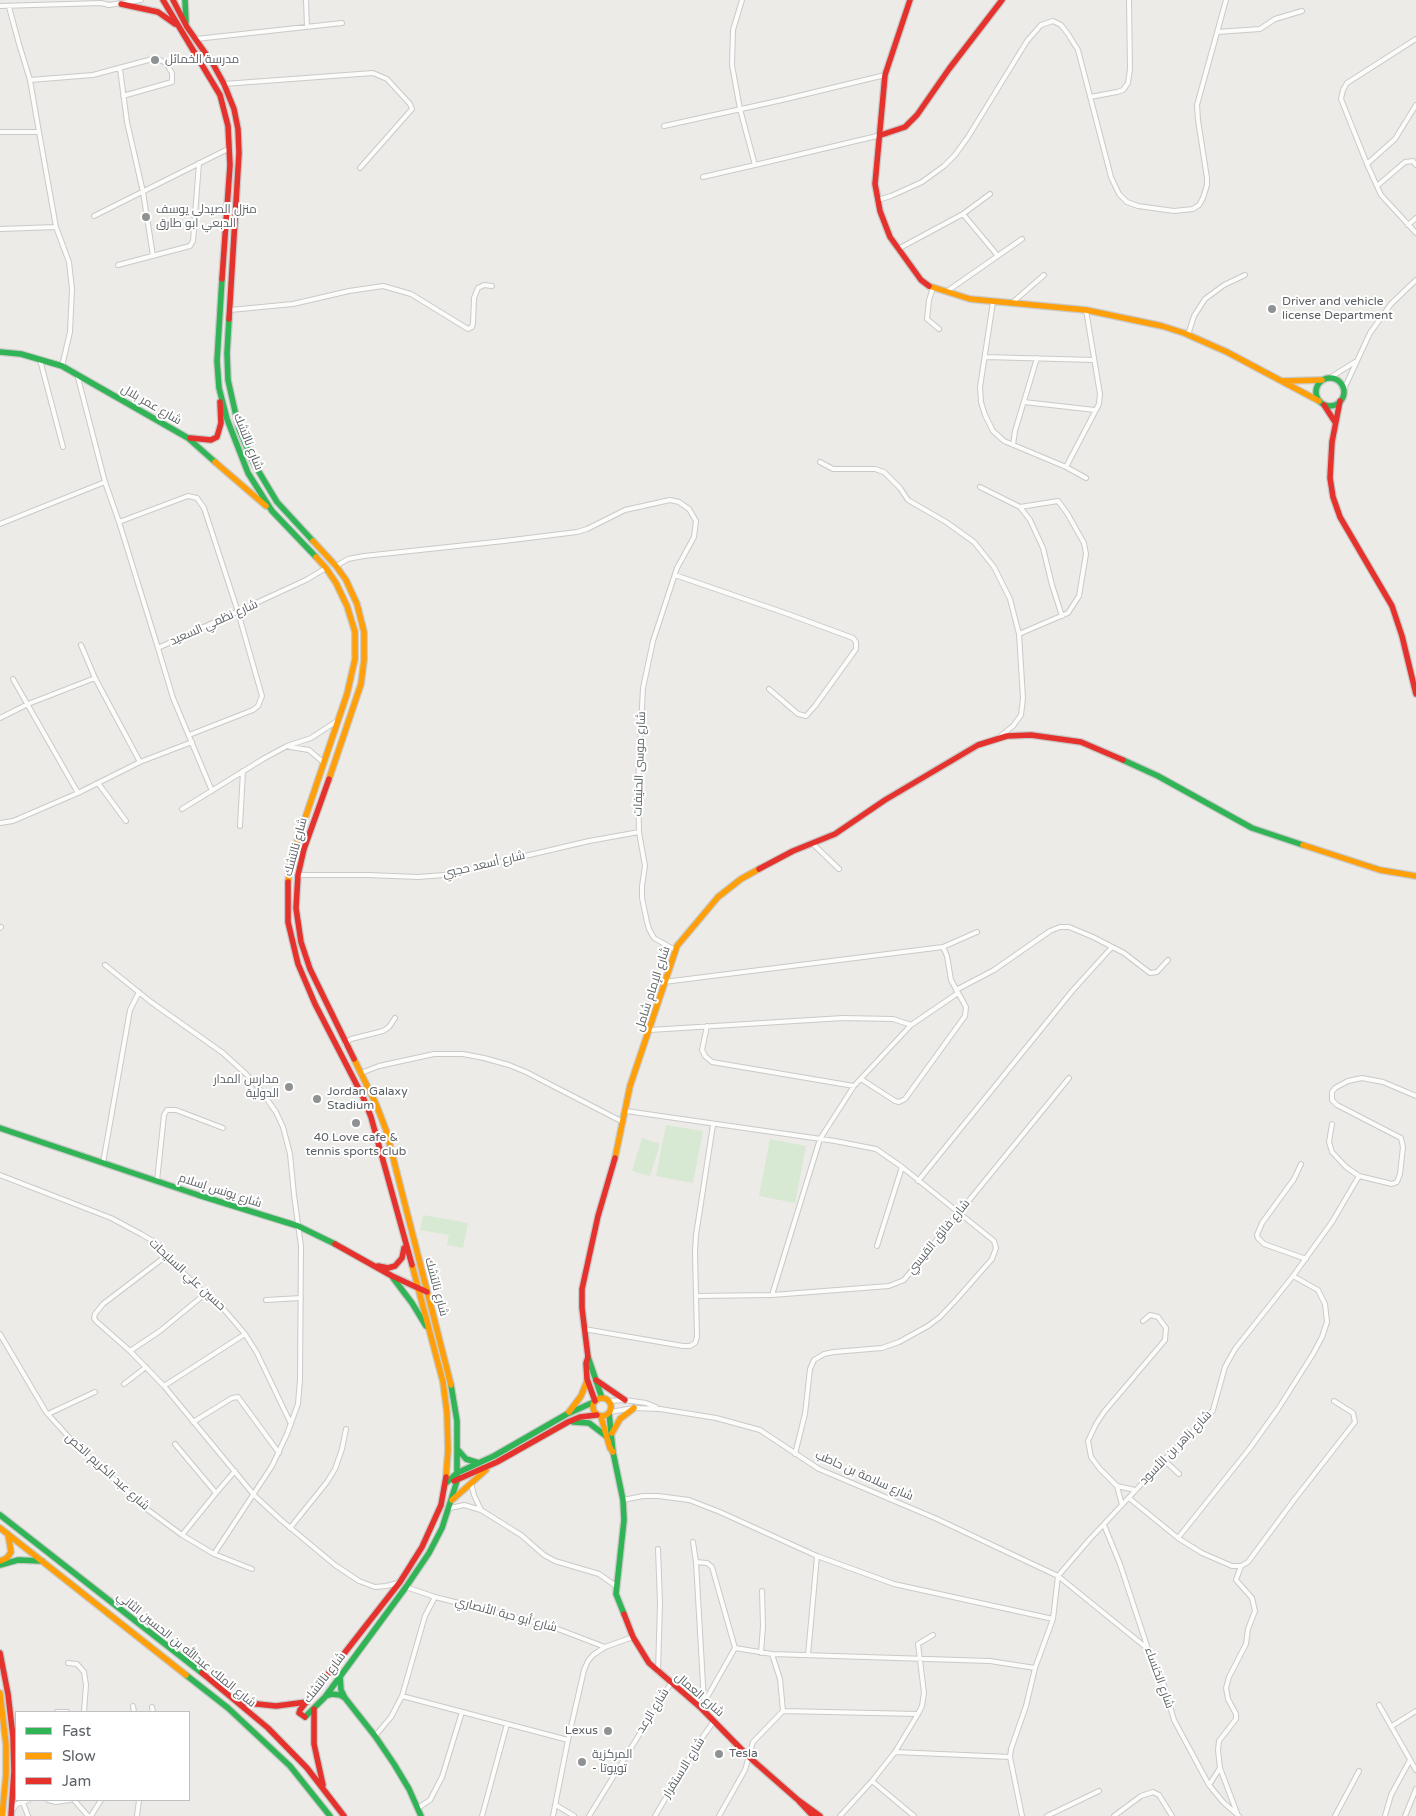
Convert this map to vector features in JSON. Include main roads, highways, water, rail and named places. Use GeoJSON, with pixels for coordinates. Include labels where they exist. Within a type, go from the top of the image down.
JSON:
{"type":"FeatureCollection","features":[{"type":"Feature","properties":{"kind":"main road","name":"شارع نالتشك"},"geometry":{"type":"LineString","coordinates":[[163,0],[220,95],[228,126],[230,148],[216,361],[219,388],[227,419],[248,473],[272,511],[326,568],[336,583],[352,619],[355,641],[352,673],[324,763],[293,851],[288,873],[287,903],[290,934],[298,964],[315,1004],[364,1097],[371,1117],[443,1382],[445,1399],[448,1450],[445,1484],[441,1504],[434,1522],[422,1547],[400,1582],[300,1710],[301,1716],[307,1717],[325,1697],[406,1587],[442,1528],[450,1508],[457,1481],[457,1421],[452,1390],[386,1130],[376,1104],[305,958],[296,908],[298,875],[310,828],[357,699],[363,674],[364,632],[357,604],[346,580],[336,566],[277,502],[257,470],[244,443],[233,408],[228,380],[227,353],[239,153],[236,118],[224,84],[213,64],[194,39],[173,0]]}},
{"type":"Feature","properties":{"kind":"main road"},"geometry":{"type":"LineString","coordinates":[[185,0],[187,27]]}},
{"type":"Feature","properties":{"kind":"main road"},"geometry":{"type":"LineString","coordinates":[[910,0],[885,75],[881,135],[875,176],[878,200],[886,228],[914,273],[933,288],[970,299],[1086,310],[1139,320],[1188,335],[1227,352],[1321,403],[1333,406],[1340,401]]}},
{"type":"Feature","properties":{"kind":"main road"},"geometry":{"type":"LineString","coordinates":[[881,135],[905,127],[917,115],[949,69],[1002,0]]}},
{"type":"Feature","properties":{"kind":"main road"},"geometry":{"type":"LineString","coordinates":[[122,4],[158,12],[178,26]]}},
{"type":"Feature","properties":{"kind":"main road","name":"شارع عمر بلال"},"geometry":{"type":"LineString","coordinates":[[0,352],[13,352],[62,366],[188,438],[272,511]]}},
{"type":"Feature","properties":{"kind":"main road"},"geometry":{"type":"LineString","coordinates":[[1283,381],[1332,378],[1337,380],[1344,389],[1335,422],[1330,478],[1335,506],[1392,606],[1402,636],[1416,694]]}},
{"type":"Feature","properties":{"kind":"main road"},"geometry":{"type":"LineString","coordinates":[[1322,380],[1316,386],[1316,394],[1335,422]]}},
{"type":"Feature","properties":{"kind":"main road"},"geometry":{"type":"LineString","coordinates":[[188,438],[212,440],[220,433],[219,388]]}},
{"type":"Feature","properties":{"kind":"main road","name":"شارع الإمام شامل"},"geometry":{"type":"LineString","coordinates":[[602,1398],[588,1357],[582,1308],[582,1289],[598,1216],[619,1145],[630,1086],[675,950],[714,902],[729,888],[752,873],[812,843],[835,834],[885,800],[978,745],[1000,737],[1031,735],[1081,742],[1134,764],[1252,828],[1380,870],[1416,876]]}},
{"type":"Feature","properties":{"kind":"main road"},"geometry":{"type":"LineString","coordinates":[[318,780],[326,783]]}},
{"type":"Feature","properties":{"kind":"main road","name":"شارع يونس إسلام"},"geometry":{"type":"LineString","coordinates":[[0,1128],[298,1226],[324,1238],[392,1276],[427,1292]]}},
{"type":"Feature","properties":{"kind":"main road"},"geometry":{"type":"LineString","coordinates":[[374,1265],[388,1268],[395,1266],[402,1258],[404,1243]]}},
{"type":"Feature","properties":{"kind":"main road"},"geometry":{"type":"LineString","coordinates":[[392,1276],[412,1303],[430,1334]]}},
{"type":"Feature","properties":{"kind":"main road","name":"شارع الإمام شامل"},"geometry":{"type":"LineString","coordinates":[[588,1357],[586,1363],[587,1379],[594,1401]]}},
{"type":"Feature","properties":{"kind":"main road"},"geometry":{"type":"LineString","coordinates":[[595,1378],[607,1389],[625,1400]]}},
{"type":"Feature","properties":{"kind":"main road"},"geometry":{"type":"LineString","coordinates":[[567,1414],[581,1396],[587,1379]]}},
{"type":"Feature","properties":{"kind":"main road"},"geometry":{"type":"LineString","coordinates":[[445,1484],[457,1473],[481,1463],[567,1414],[602,1398],[609,1401],[611,1406],[609,1435]]}},
{"type":"Feature","properties":{"kind":"main road"},"geometry":{"type":"LineString","coordinates":[[594,1401],[592,1409],[599,1416],[609,1435]]}},
{"type":"Feature","properties":{"kind":"main road"},"geometry":{"type":"LineString","coordinates":[[609,1435],[620,1419],[634,1408]]}},
{"type":"Feature","properties":{"kind":"main road"},"geometry":{"type":"LineString","coordinates":[[446,1472],[450,1478],[457,1481],[492,1465],[568,1422],[580,1417],[599,1416],[610,1412]]}},
{"type":"Feature","properties":{"kind":"main road"},"geometry":{"type":"LineString","coordinates":[[568,1422],[589,1423],[609,1435]]}},
{"type":"Feature","properties":{"kind":"main road","name":"شارع العمال"},"geometry":{"type":"LineString","coordinates":[[609,1435],[623,1500],[623,1537],[616,1586],[618,1601],[634,1637],[649,1663],[658,1672],[702,1705],[714,1721],[749,1757],[798,1800],[820,1816]]}},
{"type":"Feature","properties":{"kind":"main road"},"geometry":{"type":"LineString","coordinates":[[458,1446],[460,1454],[466,1459],[481,1463]]}},
{"type":"Feature","properties":{"kind":"main road"},"geometry":{"type":"LineString","coordinates":[[452,1500],[492,1465]]}},
{"type":"Feature","properties":{"kind":"main road","name":"شارع الملك عبدالله بن الحسين الثاني"},"geometry":{"type":"LineString","coordinates":[[0,1515],[237,1702],[292,1752],[344,1816]]}},
{"type":"Feature","properties":{"kind":"main road","name":"شارع الملك عبدالله بن الحسين الثاني"},"geometry":{"type":"LineString","coordinates":[[0,1528],[196,1682],[254,1731],[290,1766],[330,1816]]}},
{"type":"Feature","properties":{"kind":"main road"},"geometry":{"type":"LineString","coordinates":[[0,1561],[7,1558],[11,1552],[8,1534]]}},
{"type":"Feature","properties":{"kind":"main road"},"geometry":{"type":"LineString","coordinates":[[0,1565],[18,1560],[42,1560]]}},
{"type":"Feature","properties":{"kind":"main road"},"geometry":{"type":"LineString","coordinates":[[0,1653],[12,1722],[15,1790],[11,1814]]}},
{"type":"Feature","properties":{"kind":"main road"},"geometry":{"type":"LineString","coordinates":[[340,1676],[341,1690],[345,1698],[394,1764],[422,1816]]}},
{"type":"Feature","properties":{"kind":"main road"},"geometry":{"type":"LineString","coordinates":[[0,1693],[6,1745],[2,1816]]}},
{"type":"Feature","properties":{"kind":"main road"},"geometry":{"type":"LineString","coordinates":[[325,1697],[332,1694],[345,1698]]}},
{"type":"Feature","properties":{"kind":"main road"},"geometry":{"type":"LineString","coordinates":[[237,1702],[276,1706],[307,1702]]}},
{"type":"Feature","properties":{"kind":"main road"},"geometry":{"type":"LineString","coordinates":[[314,1709],[316,1755],[324,1790]]}},
{"type":"Feature","properties":{"kind":"main road"},"geometry":{"type":"LineString","coordinates":[[0,1784],[4,1794]]}},
{"type":"Feature","properties":{"kind":"main road","name":"شارع العمال"},"geometry":{"type":"LineString","coordinates":[[798,1800],[813,1816]]}},
{"type":"Feature","properties":{"kind":"place","name":"مدرسة الخمائل"},"geometry":{"type":"Point","coordinates":[155,60]}},
{"type":"Feature","properties":{"kind":"place","name":"منزل الصيدلي يوسف الدبعي ابو طارق"},"geometry":{"type":"Point","coordinates":[146,217]}},
{"type":"Feature","properties":{"kind":"place","name":"Driver and vehicle license Department"},"geometry":{"type":"Point","coordinates":[1272,309]}},
{"type":"Feature","properties":{"kind":"place","name":"مدارس المدار الدولية"},"geometry":{"type":"Point","coordinates":[289,1087]}},
{"type":"Feature","properties":{"kind":"place","name":"Jordan Galaxy Stadium"},"geometry":{"type":"Point","coordinates":[317,1099]}},
{"type":"Feature","properties":{"kind":"place","name":"40 Love cafe & tennis sports club"},"geometry":{"type":"Point","coordinates":[356,1123]}},
{"type":"Feature","properties":{"kind":"place","name":"Lexus"},"geometry":{"type":"Point","coordinates":[608,1731]}},
{"type":"Feature","properties":{"kind":"place","name":"Tesla"},"geometry":{"type":"Point","coordinates":[719,1754]}},
{"type":"Feature","properties":{"kind":"place","name":"المركزية - تويوتا"},"geometry":{"type":"Point","coordinates":[582,1762]}}]}
